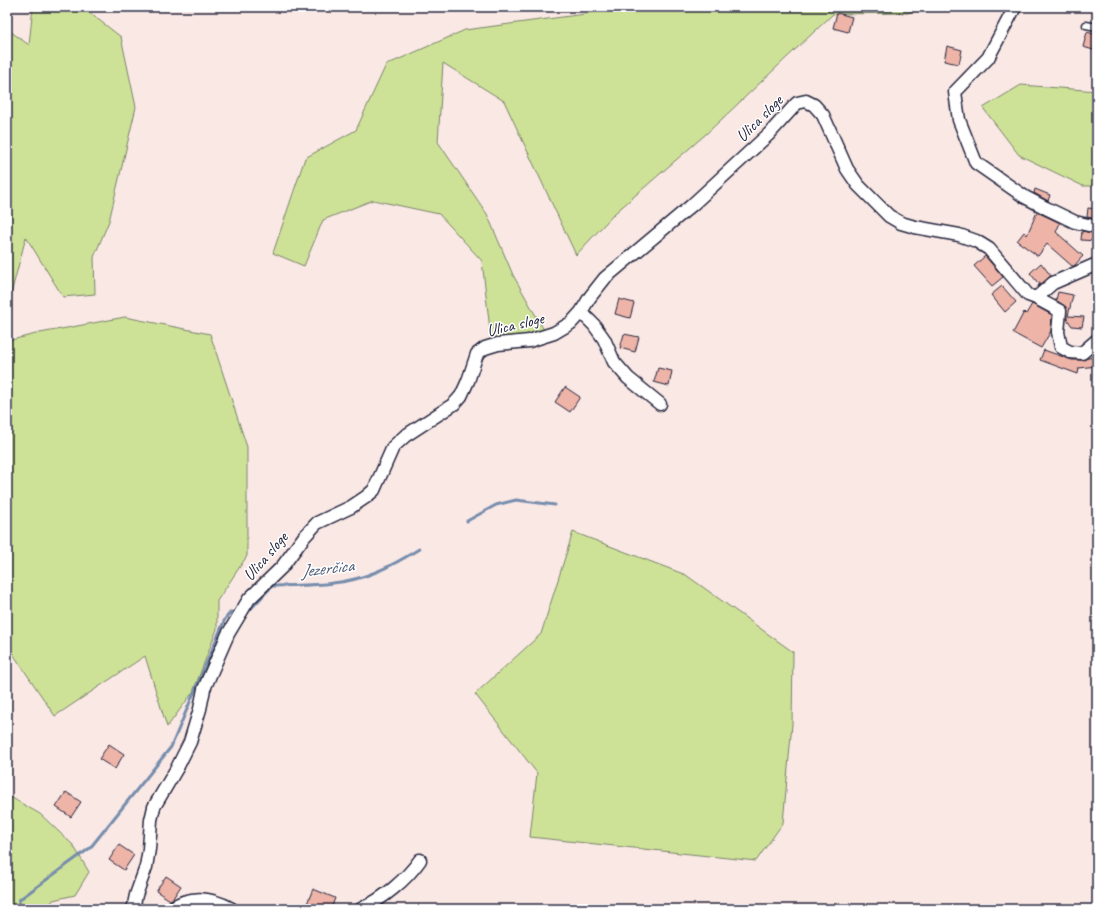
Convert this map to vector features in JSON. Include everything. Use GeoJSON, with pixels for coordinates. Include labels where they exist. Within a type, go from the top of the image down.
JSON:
{"type":"FeatureCollection","features":[{"type":"Feature","properties":{"kind":"street"},"geometry":{"type":"LineString","coordinates":[[1015,7],[988,58],[955,92],[959,120],[976,163],[1025,196],[1046,208],[1075,222],[1097,227]]}},
{"type":"Feature","properties":{"kind":"street","name":"Ulica sloge"},"geometry":{"type":"LineString","coordinates":[[134,909],[136,895],[146,867],[151,820],[154,807],[177,768],[190,742],[200,709],[204,689],[228,634],[249,599],[282,567],[304,537],[317,523],[351,506],[374,490],[393,447],[406,436],[454,404],[461,396],[468,381],[477,354],[485,348],[492,346],[529,340],[554,333],[571,323],[581,312],[605,278],[692,205],[769,134],[798,104],[806,101],[814,105],[823,115],[846,169],[858,186],[889,216],[901,223],[915,228],[959,235],[976,241],[989,249],[1028,295],[1036,298]]}},
{"type":"Feature","properties":{"kind":"street"},"geometry":{"type":"LineString","coordinates":[[1097,264],[1053,283],[1036,298],[1060,311],[1058,332],[1061,347],[1070,352],[1082,353],[1097,340]]}},
{"type":"Feature","properties":{"kind":"street"},"geometry":{"type":"LineString","coordinates":[[581,312],[594,325],[604,339],[614,362],[628,378],[660,404]]}},
{"type":"Feature","properties":{"kind":"street"},"geometry":{"type":"LineString","coordinates":[[361,909],[382,898],[412,871],[420,860]]}},
{"type":"Feature","properties":{"kind":"street"},"geometry":{"type":"LineString","coordinates":[[170,909],[175,905],[190,899],[205,899],[223,904],[232,909]]}},
{"type":"Feature","properties":{"kind":"lane"},"geometry":{"type":"LineString","coordinates":[[1086,25],[1097,27]]}},
{"type":"Feature","properties":{"kind":"green space"},"geometry":{"type":"Polygon","coordinates":[[[33,7],[82,7],[121,37],[136,107],[109,221],[94,257],[95,294],[63,297],[26,237],[7,309],[7,29],[29,45],[33,7]]]}},
{"type":"Feature","properties":{"kind":"green space"},"geometry":{"type":"Polygon","coordinates":[[[611,7],[925,7],[908,13],[833,14],[706,134],[615,213],[576,255],[504,101],[443,63],[438,142],[487,214],[513,275],[549,339],[491,338],[482,261],[439,214],[373,200],[323,220],[304,266],[273,253],[305,158],[356,130],[386,65],[465,30],[585,14],[611,7]]]}},
{"type":"Feature","properties":{"kind":"green space"},"geometry":{"type":"Polygon","coordinates":[[[1021,85],[1097,91],[1097,186],[1083,186],[1019,155],[983,108],[1021,85]]]}},
{"type":"Feature","properties":{"kind":"green space"},"geometry":{"type":"Polygon","coordinates":[[[125,317],[210,334],[247,447],[247,556],[217,601],[217,629],[193,692],[167,727],[145,656],[55,716],[7,645],[7,341],[40,333],[125,317]]]}},
{"type":"Feature","properties":{"kind":"green space"},"geometry":{"type":"Polygon","coordinates":[[[573,532],[686,575],[793,652],[792,724],[783,823],[756,861],[530,837],[537,773],[475,694],[541,634],[573,532]]]}},
{"type":"Feature","properties":{"kind":"green space"},"geometry":{"type":"Polygon","coordinates":[[[7,795],[40,814],[73,845],[89,872],[75,895],[53,900],[47,909],[7,909],[7,795]]]}},
{"type":"Feature","properties":{"kind":"building"},"geometry":{"type":"Polygon","coordinates":[[[837,13],[852,17],[848,32],[833,28],[837,13]]]}},
{"type":"Feature","properties":{"kind":"building"},"geometry":{"type":"Polygon","coordinates":[[[1087,32],[1097,35],[1097,51],[1083,47],[1087,32]]]}},
{"type":"Feature","properties":{"kind":"building"},"geometry":{"type":"Polygon","coordinates":[[[947,46],[962,50],[959,64],[944,61],[947,46]]]}},
{"type":"Feature","properties":{"kind":"building"},"geometry":{"type":"Polygon","coordinates":[[[1035,189],[1050,195],[1048,201],[1034,193],[1035,189]]]}},
{"type":"Feature","properties":{"kind":"building"},"geometry":{"type":"Polygon","coordinates":[[[1088,208],[1097,209],[1097,219],[1087,217],[1088,208]]]}},
{"type":"Feature","properties":{"kind":"building"},"geometry":{"type":"Polygon","coordinates":[[[1037,212],[1060,223],[1056,232],[1083,256],[1074,266],[1072,266],[1047,244],[1038,256],[1017,241],[1024,232],[1027,235],[1037,212]]]}},
{"type":"Feature","properties":{"kind":"building"},"geometry":{"type":"Polygon","coordinates":[[[1082,231],[1097,234],[1097,241],[1081,240],[1082,231]]]}},
{"type":"Feature","properties":{"kind":"building"},"geometry":{"type":"Polygon","coordinates":[[[985,256],[1003,277],[992,286],[974,266],[985,256]]]}},
{"type":"Feature","properties":{"kind":"building"},"geometry":{"type":"Polygon","coordinates":[[[1041,263],[1051,276],[1038,287],[1040,282],[1038,283],[1030,273],[1041,263]]]}},
{"type":"Feature","properties":{"kind":"building"},"geometry":{"type":"Polygon","coordinates":[[[1002,286],[1016,302],[1005,312],[991,295],[1002,286]]]}},
{"type":"Feature","properties":{"kind":"building"},"geometry":{"type":"Polygon","coordinates":[[[1058,292],[1073,295],[1068,316],[1084,317],[1082,327],[1072,326],[1067,319],[1066,307],[1056,300],[1058,292]]]}},
{"type":"Feature","properties":{"kind":"building"},"geometry":{"type":"Polygon","coordinates":[[[619,299],[634,303],[630,318],[615,314],[619,299]]]}},
{"type":"Feature","properties":{"kind":"building"},"geometry":{"type":"Polygon","coordinates":[[[1032,304],[1052,315],[1051,331],[1041,348],[1013,333],[1024,312],[1026,314],[1032,304]]]}},
{"type":"Feature","properties":{"kind":"building"},"geometry":{"type":"Polygon","coordinates":[[[624,334],[639,337],[635,352],[620,348],[624,334]]]}},
{"type":"Feature","properties":{"kind":"building"},"geometry":{"type":"Polygon","coordinates":[[[1044,350],[1072,360],[1097,357],[1097,366],[1079,368],[1078,374],[1040,360],[1044,350]]]}},
{"type":"Feature","properties":{"kind":"building"},"geometry":{"type":"Polygon","coordinates":[[[658,368],[672,371],[669,386],[654,382],[658,368]]]}},
{"type":"Feature","properties":{"kind":"building"},"geometry":{"type":"Polygon","coordinates":[[[565,387],[580,397],[570,412],[555,402],[565,387]]]}},
{"type":"Feature","properties":{"kind":"building"},"geometry":{"type":"Polygon","coordinates":[[[109,744],[124,754],[115,769],[99,759],[109,744]]]}},
{"type":"Feature","properties":{"kind":"building"},"geometry":{"type":"Polygon","coordinates":[[[66,792],[81,802],[71,817],[56,807],[66,792]]]}},
{"type":"Feature","properties":{"kind":"building"},"geometry":{"type":"Polygon","coordinates":[[[119,845],[134,855],[124,870],[109,860],[119,845]]]}},
{"type":"Feature","properties":{"kind":"building"},"geometry":{"type":"Polygon","coordinates":[[[166,876],[181,886],[170,900],[156,891],[166,876]]]}},
{"type":"Feature","properties":{"kind":"building"},"geometry":{"type":"Polygon","coordinates":[[[313,889],[335,898],[331,909],[314,909],[306,906],[313,889]]]}},
{"type":"Feature","properties":{"kind":"waterway","name":"Jezerčica"},"geometry":{"type":"LineString","coordinates":[[467,521],[496,505],[516,500],[555,505]]}},
{"type":"Feature","properties":{"kind":"waterway","name":"Jezerčica"},"geometry":{"type":"LineString","coordinates":[[246,614],[272,586],[325,584],[356,579],[378,571],[419,549]]}},
{"type":"Feature","properties":{"kind":"waterway"},"geometry":{"type":"LineString","coordinates":[[17,909],[20,899],[90,848],[171,747],[225,619],[231,612]]}}]}
